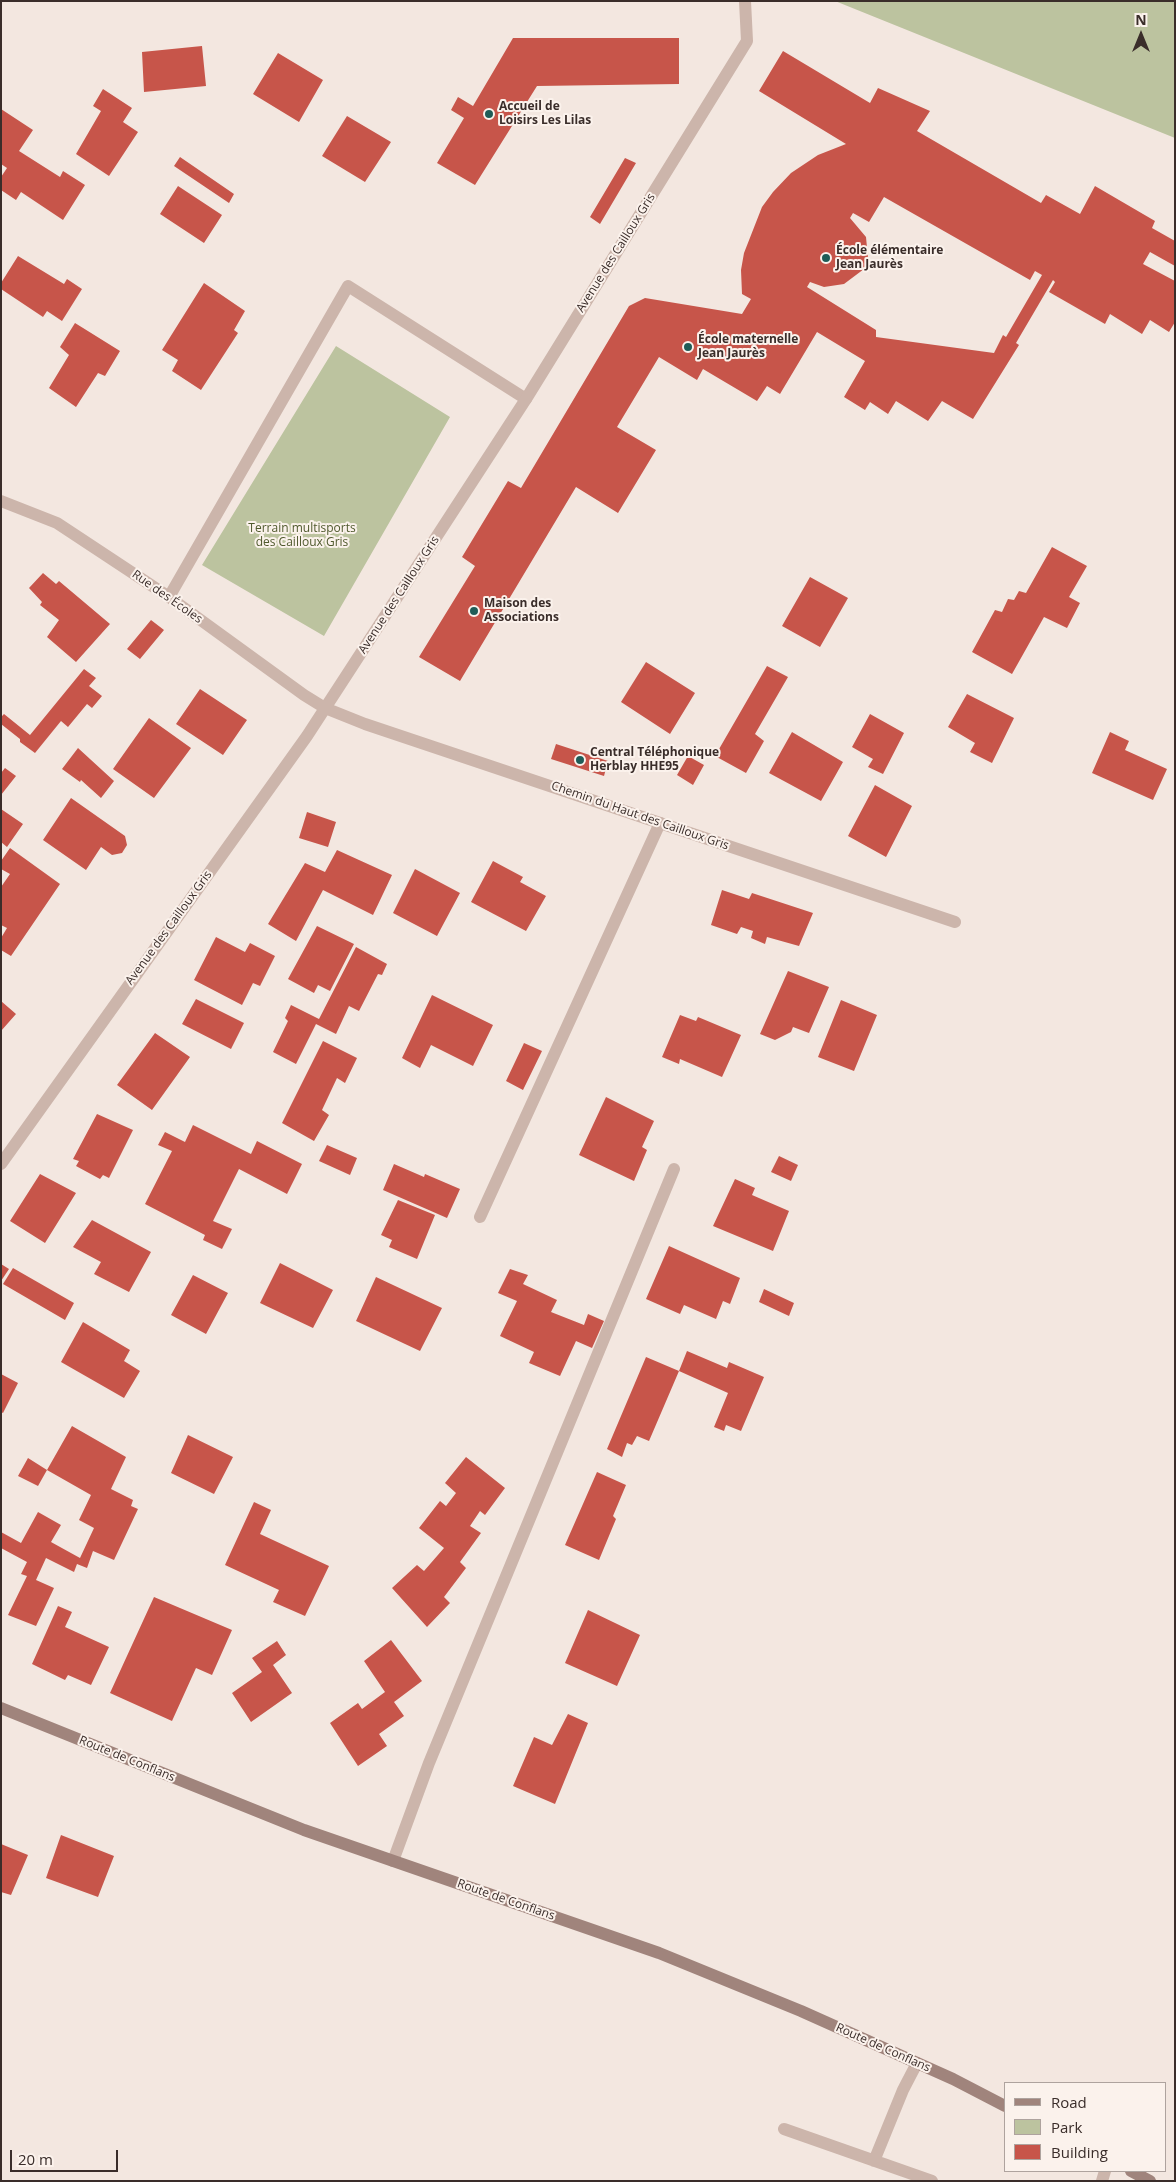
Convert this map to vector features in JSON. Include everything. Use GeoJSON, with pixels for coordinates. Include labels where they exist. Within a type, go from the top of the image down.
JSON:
{"type":"FeatureCollection","features":[{"type":"Feature","properties":{"kind":"main road","name":"Route de Conflans"},"geometry":{"type":"LineString","coordinates":[[1,1708],[304,1830],[659,1953],[801,2010],[1004,2106]]}},
{"type":"Feature","properties":{"kind":"main road"},"geometry":{"type":"LineString","coordinates":[[1133,2172],[1150,2181]]}},
{"type":"Feature","properties":{"kind":"street","name":"Avenue des Cailloux Gris"},"geometry":{"type":"LineString","coordinates":[[1,1164],[325,708],[526,400],[747,40],[745,1]]}},
{"type":"Feature","properties":{"kind":"street"},"geometry":{"type":"LineString","coordinates":[[169,598],[348,286],[526,400]]}},
{"type":"Feature","properties":{"kind":"street","name":"Rue des Écoles"},"geometry":{"type":"LineString","coordinates":[[1,501],[57,523],[169,598],[325,708]]}},
{"type":"Feature","properties":{"kind":"street","name":"Chemin du Haut des Cailloux Gris"},"geometry":{"type":"LineString","coordinates":[[325,708],[365,724],[955,922]]}},
{"type":"Feature","properties":{"kind":"street"},"geometry":{"type":"LineString","coordinates":[[480,1217],[660,823]]}},
{"type":"Feature","properties":{"kind":"street"},"geometry":{"type":"LineString","coordinates":[[392,1861],[429,1762],[674,1169]]}},
{"type":"Feature","properties":{"kind":"street"},"geometry":{"type":"LineString","coordinates":[[874,2161],[902,2090],[917,2063]]}},
{"type":"Feature","properties":{"kind":"street"},"geometry":{"type":"LineString","coordinates":[[784,2129],[932,2181]]}},
{"type":"Feature","properties":{"kind":"green space"},"geometry":{"type":"Polygon","coordinates":[[[835,1],[1175,1],[1175,138],[835,1]]]}},
{"type":"Feature","properties":{"kind":"green space","name":"Terrain multisports des Cailloux Gris"},"geometry":{"type":"Polygon","coordinates":[[[336,346],[450,417],[324,636],[202,565],[336,346]]]}},
{"type":"Feature","properties":{"kind":"building","name":"Accueil de Loisirs Les Lilas"},"geometry":{"type":"Polygon","coordinates":[[[513,38],[679,38],[679,84],[537,86],[475,185],[437,163],[464,118],[451,110],[458,97],[473,106],[513,38]]]}},
{"type":"Feature","properties":{"kind":"building"},"geometry":{"type":"Polygon","coordinates":[[[202,46],[206,86],[144,92],[142,52],[202,46]]]}},
{"type":"Feature","properties":{"kind":"building"},"geometry":{"type":"Polygon","coordinates":[[[783,51],[870,103],[878,88],[930,111],[917,131],[1041,203],[1046,195],[1080,214],[1095,186],[1155,221],[1152,228],[1175,241],[1175,266],[1150,252],[1143,264],[1175,281],[1175,322],[1169,332],[1150,320],[1142,334],[1110,314],[1105,324],[1049,292],[1055,282],[1053,280],[1016,343],[1019,345],[973,419],[942,401],[928,421],[896,401],[888,414],[870,402],[865,410],[844,397],[865,361],[817,332],[780,394],[767,386],[757,401],[703,369],[697,380],[659,357],[617,427],[656,450],[618,513],[576,487],[460,681],[419,657],[475,566],[462,557],[508,481],[521,488],[629,306],[645,298],[742,314],[751,299],[742,294],[741,270],[744,253],[762,207],[791,173],[818,155],[846,144],[759,91],[783,51]],[[884,197],[869,222],[853,213],[850,218],[866,237],[868,258],[864,269],[844,284],[824,287],[810,282],[807,287],[876,330],[876,337],[994,353],[1003,335],[1006,337],[1042,275],[1035,271],[1030,280],[884,197]]]}},
{"type":"Feature","properties":{"kind":"building"},"geometry":{"type":"Polygon","coordinates":[[[278,53],[323,80],[299,122],[253,94],[278,53]]]}},
{"type":"Feature","properties":{"kind":"building"},"geometry":{"type":"Polygon","coordinates":[[[103,89],[132,108],[123,122],[138,132],[109,176],[76,154],[101,111],[93,106],[103,89]]]}},
{"type":"Feature","properties":{"kind":"building"},"geometry":{"type":"Polygon","coordinates":[[[1,109],[33,130],[19,151],[60,177],[63,171],[85,185],[63,220],[21,192],[16,200],[1,190],[1,177],[7,168],[1,164],[1,109]]]}},
{"type":"Feature","properties":{"kind":"building"},"geometry":{"type":"Polygon","coordinates":[[[347,116],[391,142],[365,182],[322,156],[347,116]]]}},
{"type":"Feature","properties":{"kind":"building"},"geometry":{"type":"Polygon","coordinates":[[[180,157],[234,194],[229,203],[174,166],[180,157]]]}},
{"type":"Feature","properties":{"kind":"building"},"geometry":{"type":"Polygon","coordinates":[[[625,158],[636,163],[600,224],[590,217],[625,158]]]}},
{"type":"Feature","properties":{"kind":"building"},"geometry":{"type":"Polygon","coordinates":[[[178,186],[222,215],[204,243],[160,214],[178,186]]]}},
{"type":"Feature","properties":{"kind":"building"},"geometry":{"type":"Polygon","coordinates":[[[18,256],[64,284],[67,279],[82,289],[62,321],[47,311],[43,317],[1,289],[1,283],[18,256]]]}},
{"type":"Feature","properties":{"kind":"building"},"geometry":{"type":"Polygon","coordinates":[[[204,283],[245,311],[234,330],[238,333],[201,390],[172,371],[178,360],[162,350],[204,283]]]}},
{"type":"Feature","properties":{"kind":"building"},"geometry":{"type":"Polygon","coordinates":[[[75,323],[120,351],[105,376],[98,373],[76,407],[49,388],[69,355],[60,347],[75,323]]]}},
{"type":"Feature","properties":{"kind":"building"},"geometry":{"type":"Polygon","coordinates":[[[1052,547],[1087,566],[1069,597],[1080,603],[1067,628],[1044,617],[1012,674],[972,652],[995,610],[1002,612],[1008,599],[1014,600],[1019,591],[1026,593],[1052,547]]]}},
{"type":"Feature","properties":{"kind":"building"},"geometry":{"type":"Polygon","coordinates":[[[43,573],[56,584],[59,581],[110,624],[76,662],[47,637],[59,620],[40,605],[42,602],[29,588],[43,573]]]}},
{"type":"Feature","properties":{"kind":"building"},"geometry":{"type":"Polygon","coordinates":[[[810,577],[848,598],[820,647],[782,626],[810,577]]]}},
{"type":"Feature","properties":{"kind":"building"},"geometry":{"type":"Polygon","coordinates":[[[151,620],[164,630],[140,659],[127,649],[151,620]]]}},
{"type":"Feature","properties":{"kind":"building"},"geometry":{"type":"Polygon","coordinates":[[[646,662],[695,693],[670,734],[621,702],[646,662]]]}},
{"type":"Feature","properties":{"kind":"building"},"geometry":{"type":"Polygon","coordinates":[[[767,666],[788,677],[755,734],[764,741],[746,773],[715,756],[767,666]]]}},
{"type":"Feature","properties":{"kind":"building"},"geometry":{"type":"Polygon","coordinates":[[[84,669],[96,678],[89,686],[102,696],[92,708],[87,704],[68,727],[61,721],[35,753],[1,724],[1,717],[4,714],[30,735],[84,669]]]}},
{"type":"Feature","properties":{"kind":"building"},"geometry":{"type":"Polygon","coordinates":[[[200,689],[247,720],[223,755],[176,724],[200,689]]]}},
{"type":"Feature","properties":{"kind":"building"},"geometry":{"type":"Polygon","coordinates":[[[967,694],[1014,718],[992,763],[970,752],[975,743],[948,727],[967,694]]]}},
{"type":"Feature","properties":{"kind":"building"},"geometry":{"type":"Polygon","coordinates":[[[870,714],[904,733],[883,774],[868,767],[873,759],[852,747],[870,714]]]}},
{"type":"Feature","properties":{"kind":"building"},"geometry":{"type":"Polygon","coordinates":[[[149,718],[191,748],[154,798],[113,769],[149,718]]]}},
{"type":"Feature","properties":{"kind":"building"},"geometry":{"type":"Polygon","coordinates":[[[792,732],[843,762],[821,801],[769,773],[792,732]]]}},
{"type":"Feature","properties":{"kind":"building"},"geometry":{"type":"Polygon","coordinates":[[[1110,732],[1129,741],[1125,750],[1167,769],[1153,800],[1092,773],[1110,732]]]}},
{"type":"Feature","properties":{"kind":"building","name":"Central Téléphonique Herblay HHE95"},"geometry":{"type":"Polygon","coordinates":[[[556,744],[608,761],[604,776],[551,759],[556,744]]]}},
{"type":"Feature","properties":{"kind":"building"},"geometry":{"type":"Polygon","coordinates":[[[78,748],[114,781],[101,798],[81,780],[80,782],[62,769],[78,748]]]}},
{"type":"Feature","properties":{"kind":"building"},"geometry":{"type":"Polygon","coordinates":[[[688,756],[704,765],[693,785],[677,775],[688,756]]]}},
{"type":"Feature","properties":{"kind":"building"},"geometry":{"type":"Polygon","coordinates":[[[5,768],[16,776],[1,795],[1,773],[5,768]]]}},
{"type":"Feature","properties":{"kind":"building"},"geometry":{"type":"Polygon","coordinates":[[[875,785],[912,806],[886,857],[848,836],[875,785]]]}},
{"type":"Feature","properties":{"kind":"building"},"geometry":{"type":"Polygon","coordinates":[[[71,798],[125,836],[127,845],[122,853],[112,855],[101,847],[86,870],[43,840],[71,798]]]}},
{"type":"Feature","properties":{"kind":"building"},"geometry":{"type":"Polygon","coordinates":[[[1,809],[23,824],[7,847],[1,842],[1,809]]]}},
{"type":"Feature","properties":{"kind":"building"},"geometry":{"type":"Polygon","coordinates":[[[307,812],[336,822],[328,847],[299,838],[307,812]]]}},
{"type":"Feature","properties":{"kind":"building"},"geometry":{"type":"Polygon","coordinates":[[[10,848],[60,884],[11,956],[1,950],[1,938],[7,928],[1,925],[1,887],[10,874],[1,869],[1,861],[10,848]]]}},
{"type":"Feature","properties":{"kind":"building"},"geometry":{"type":"Polygon","coordinates":[[[337,850],[392,875],[373,915],[323,890],[296,941],[268,924],[305,863],[325,872],[337,850]]]}},
{"type":"Feature","properties":{"kind":"building"},"geometry":{"type":"Polygon","coordinates":[[[493,861],[523,877],[520,882],[546,896],[526,931],[471,902],[493,861]]]}},
{"type":"Feature","properties":{"kind":"building"},"geometry":{"type":"Polygon","coordinates":[[[415,869],[460,893],[437,936],[393,913],[415,869]]]}},
{"type":"Feature","properties":{"kind":"building"},"geometry":{"type":"Polygon","coordinates":[[[722,890],[749,899],[752,893],[813,913],[799,946],[767,937],[765,944],[751,938],[753,931],[741,927],[737,934],[711,925],[722,890]]]}},
{"type":"Feature","properties":{"kind":"building"},"geometry":{"type":"Polygon","coordinates":[[[317,926],[354,944],[330,991],[318,985],[314,993],[288,979],[317,926]]]}},
{"type":"Feature","properties":{"kind":"building"},"geometry":{"type":"Polygon","coordinates":[[[216,937],[245,952],[250,943],[275,956],[260,986],[253,983],[242,1005],[194,980],[216,937]]]}},
{"type":"Feature","properties":{"kind":"building"},"geometry":{"type":"Polygon","coordinates":[[[356,947],[387,964],[382,975],[378,974],[359,1011],[349,1006],[336,1034],[316,1024],[296,1064],[273,1052],[288,1021],[285,1018],[291,1005],[319,1019],[356,947]]]}},
{"type":"Feature","properties":{"kind":"building"},"geometry":{"type":"Polygon","coordinates":[[[788,971],[829,987],[809,1033],[793,1027],[791,1032],[775,1040],[760,1034],[788,971]]]}},
{"type":"Feature","properties":{"kind":"building"},"geometry":{"type":"Polygon","coordinates":[[[432,995],[493,1025],[473,1066],[431,1045],[420,1068],[402,1058],[432,995]]]}},
{"type":"Feature","properties":{"kind":"building"},"geometry":{"type":"Polygon","coordinates":[[[196,999],[244,1023],[231,1049],[182,1024],[196,999]]]}},
{"type":"Feature","properties":{"kind":"building"},"geometry":{"type":"Polygon","coordinates":[[[841,1000],[877,1015],[854,1071],[818,1057],[841,1000]]]}},
{"type":"Feature","properties":{"kind":"building"},"geometry":{"type":"Polygon","coordinates":[[[1,1001],[16,1014],[1,1031],[1,1001]]]}},
{"type":"Feature","properties":{"kind":"building"},"geometry":{"type":"Polygon","coordinates":[[[680,1015],[696,1021],[698,1017],[741,1035],[722,1077],[680,1059],[679,1064],[662,1057],[680,1015]]]}},
{"type":"Feature","properties":{"kind":"building"},"geometry":{"type":"Polygon","coordinates":[[[155,1033],[190,1057],[152,1110],[117,1085],[155,1033]]]}},
{"type":"Feature","properties":{"kind":"building"},"geometry":{"type":"Polygon","coordinates":[[[323,1041],[357,1058],[345,1083],[337,1078],[322,1110],[329,1115],[314,1141],[282,1123],[323,1041]]]}},
{"type":"Feature","properties":{"kind":"building"},"geometry":{"type":"Polygon","coordinates":[[[524,1043],[542,1051],[523,1090],[506,1081],[524,1043]]]}},
{"type":"Feature","properties":{"kind":"building"},"geometry":{"type":"Polygon","coordinates":[[[606,1097],[654,1121],[642,1147],[647,1150],[634,1181],[579,1155],[606,1097]]]}},
{"type":"Feature","properties":{"kind":"building"},"geometry":{"type":"Polygon","coordinates":[[[97,1114],[133,1130],[109,1178],[103,1175],[100,1179],[76,1166],[79,1161],[73,1159],[97,1114]]]}},
{"type":"Feature","properties":{"kind":"building"},"geometry":{"type":"Polygon","coordinates":[[[193,1125],[251,1154],[257,1141],[302,1164],[287,1194],[239,1169],[213,1221],[232,1229],[222,1249],[203,1240],[205,1235],[145,1204],[172,1151],[158,1145],[165,1132],[185,1142],[193,1125]]]}},
{"type":"Feature","properties":{"kind":"building"},"geometry":{"type":"Polygon","coordinates":[[[327,1145],[357,1158],[350,1175],[319,1161],[327,1145]]]}},
{"type":"Feature","properties":{"kind":"building"},"geometry":{"type":"Polygon","coordinates":[[[779,1156],[798,1165],[791,1181],[771,1172],[779,1156]]]}},
{"type":"Feature","properties":{"kind":"building"},"geometry":{"type":"Polygon","coordinates":[[[394,1164],[424,1177],[425,1174],[460,1189],[447,1218],[383,1190],[394,1164]]]}},
{"type":"Feature","properties":{"kind":"building"},"geometry":{"type":"Polygon","coordinates":[[[40,1174],[76,1193],[45,1243],[10,1221],[40,1174]]]}},
{"type":"Feature","properties":{"kind":"building"},"geometry":{"type":"Polygon","coordinates":[[[735,1179],[755,1188],[752,1195],[789,1211],[773,1251],[713,1226],[735,1179]]]}},
{"type":"Feature","properties":{"kind":"building"},"geometry":{"type":"Polygon","coordinates":[[[398,1200],[435,1215],[417,1259],[389,1247],[392,1240],[381,1235],[398,1200]]]}},
{"type":"Feature","properties":{"kind":"building"},"geometry":{"type":"Polygon","coordinates":[[[92,1220],[151,1252],[129,1292],[94,1274],[101,1262],[73,1247],[92,1220]]]}},
{"type":"Feature","properties":{"kind":"building"},"geometry":{"type":"Polygon","coordinates":[[[669,1246],[740,1278],[730,1304],[723,1301],[716,1319],[684,1305],[680,1314],[646,1299],[669,1246]]]}},
{"type":"Feature","properties":{"kind":"building"},"geometry":{"type":"Polygon","coordinates":[[[280,1263],[333,1290],[313,1328],[260,1303],[280,1263]]]}},
{"type":"Feature","properties":{"kind":"building"},"geometry":{"type":"Polygon","coordinates":[[[1,1264],[9,1269],[1,1281],[1,1264]]]}},
{"type":"Feature","properties":{"kind":"building"},"geometry":{"type":"Polygon","coordinates":[[[13,1268],[74,1303],[65,1320],[3,1284],[13,1268]]]}},
{"type":"Feature","properties":{"kind":"building"},"geometry":{"type":"Polygon","coordinates":[[[510,1269],[528,1275],[523,1284],[557,1300],[551,1312],[584,1325],[588,1314],[604,1321],[592,1348],[576,1341],[560,1376],[529,1363],[534,1352],[500,1336],[517,1301],[498,1293],[510,1269]]]}},
{"type":"Feature","properties":{"kind":"building"},"geometry":{"type":"Polygon","coordinates":[[[193,1275],[228,1293],[206,1334],[171,1315],[193,1275]]]}},
{"type":"Feature","properties":{"kind":"building"},"geometry":{"type":"Polygon","coordinates":[[[376,1277],[442,1308],[420,1351],[356,1321],[376,1277]]]}},
{"type":"Feature","properties":{"kind":"building"},"geometry":{"type":"Polygon","coordinates":[[[764,1289],[794,1303],[789,1316],[759,1302],[764,1289]]]}},
{"type":"Feature","properties":{"kind":"building"},"geometry":{"type":"Polygon","coordinates":[[[83,1322],[130,1350],[124,1361],[140,1371],[124,1398],[61,1362],[83,1322]]]}},
{"type":"Feature","properties":{"kind":"building"},"geometry":{"type":"Polygon","coordinates":[[[687,1351],[727,1368],[729,1362],[764,1377],[741,1431],[726,1425],[724,1431],[714,1427],[728,1393],[679,1371],[687,1351]]]}},
{"type":"Feature","properties":{"kind":"building"},"geometry":{"type":"Polygon","coordinates":[[[646,1357],[679,1371],[649,1441],[637,1436],[632,1445],[627,1443],[622,1457],[607,1449],[646,1357]]]}},
{"type":"Feature","properties":{"kind":"building"},"geometry":{"type":"Polygon","coordinates":[[[1,1374],[18,1383],[3,1413],[1,1412],[1,1374]]]}},
{"type":"Feature","properties":{"kind":"building"},"geometry":{"type":"Polygon","coordinates":[[[72,1426],[126,1457],[111,1489],[133,1500],[131,1506],[138,1509],[114,1560],[93,1551],[87,1568],[77,1564],[74,1572],[46,1558],[36,1580],[54,1588],[36,1626],[8,1615],[27,1576],[21,1574],[27,1562],[1,1548],[1,1532],[21,1543],[38,1512],[61,1525],[51,1542],[80,1558],[94,1528],[79,1520],[91,1495],[47,1470],[72,1426]]]}},
{"type":"Feature","properties":{"kind":"building"},"geometry":{"type":"Polygon","coordinates":[[[188,1435],[233,1457],[214,1494],[171,1473],[188,1435]]]}},
{"type":"Feature","properties":{"kind":"building"},"geometry":{"type":"Polygon","coordinates":[[[466,1457],[505,1488],[485,1515],[480,1511],[470,1526],[481,1533],[460,1562],[466,1568],[444,1597],[450,1603],[427,1627],[392,1588],[417,1565],[424,1571],[444,1548],[419,1528],[440,1501],[446,1506],[456,1493],[445,1483],[466,1457]]]}},
{"type":"Feature","properties":{"kind":"building"},"geometry":{"type":"Polygon","coordinates":[[[28,1458],[47,1470],[38,1486],[18,1476],[28,1458]]]}},
{"type":"Feature","properties":{"kind":"building"},"geometry":{"type":"Polygon","coordinates":[[[597,1472],[626,1485],[613,1516],[616,1519],[599,1560],[565,1545],[597,1472]]]}},
{"type":"Feature","properties":{"kind":"building"},"geometry":{"type":"Polygon","coordinates":[[[254,1502],[271,1510],[260,1534],[329,1566],[305,1616],[273,1602],[279,1590],[225,1565],[254,1502]]]}},
{"type":"Feature","properties":{"kind":"building"},"geometry":{"type":"Polygon","coordinates":[[[154,1597],[232,1630],[212,1675],[196,1668],[172,1721],[110,1693],[154,1597]]]}},
{"type":"Feature","properties":{"kind":"building"},"geometry":{"type":"Polygon","coordinates":[[[58,1606],[72,1612],[65,1627],[109,1647],[91,1685],[68,1675],[65,1680],[32,1664],[58,1606]]]}},
{"type":"Feature","properties":{"kind":"building"},"geometry":{"type":"Polygon","coordinates":[[[588,1610],[640,1635],[617,1686],[565,1663],[588,1610]]]}},
{"type":"Feature","properties":{"kind":"building"},"geometry":{"type":"Polygon","coordinates":[[[391,1640],[422,1681],[394,1702],[404,1716],[379,1734],[387,1746],[358,1766],[330,1723],[358,1703],[362,1709],[385,1692],[364,1661],[391,1640]]]}},
{"type":"Feature","properties":{"kind":"building"},"geometry":{"type":"Polygon","coordinates":[[[277,1641],[286,1655],[273,1665],[292,1693],[251,1722],[232,1693],[262,1672],[252,1658],[277,1641]]]}},
{"type":"Feature","properties":{"kind":"building"},"geometry":{"type":"Polygon","coordinates":[[[568,1714],[588,1723],[555,1804],[513,1786],[534,1737],[552,1745],[568,1714]]]}},
{"type":"Feature","properties":{"kind":"building"},"geometry":{"type":"Polygon","coordinates":[[[61,1835],[114,1856],[98,1897],[46,1878],[61,1835]]]}},
{"type":"Feature","properties":{"kind":"building"},"geometry":{"type":"Polygon","coordinates":[[[1,1844],[28,1855],[11,1895],[1,1892],[1,1844]]]}},
{"type":"Feature","properties":{"kind":"place","name":"Accueil de Loisirs Les Lilas"},"geometry":{"type":"Point","coordinates":[489,114]}},
{"type":"Feature","properties":{"kind":"place","name":"École élémentaire Jean Jaurès"},"geometry":{"type":"Point","coordinates":[826,258]}},
{"type":"Feature","properties":{"kind":"place","name":"École maternelle Jean Jaurès"},"geometry":{"type":"Point","coordinates":[688,347]}},
{"type":"Feature","properties":{"kind":"place","name":"Maison des Associations"},"geometry":{"type":"Point","coordinates":[474,611]}},
{"type":"Feature","properties":{"kind":"place","name":"Central Téléphonique Herblay HHE95"},"geometry":{"type":"Point","coordinates":[580,760]}}]}
